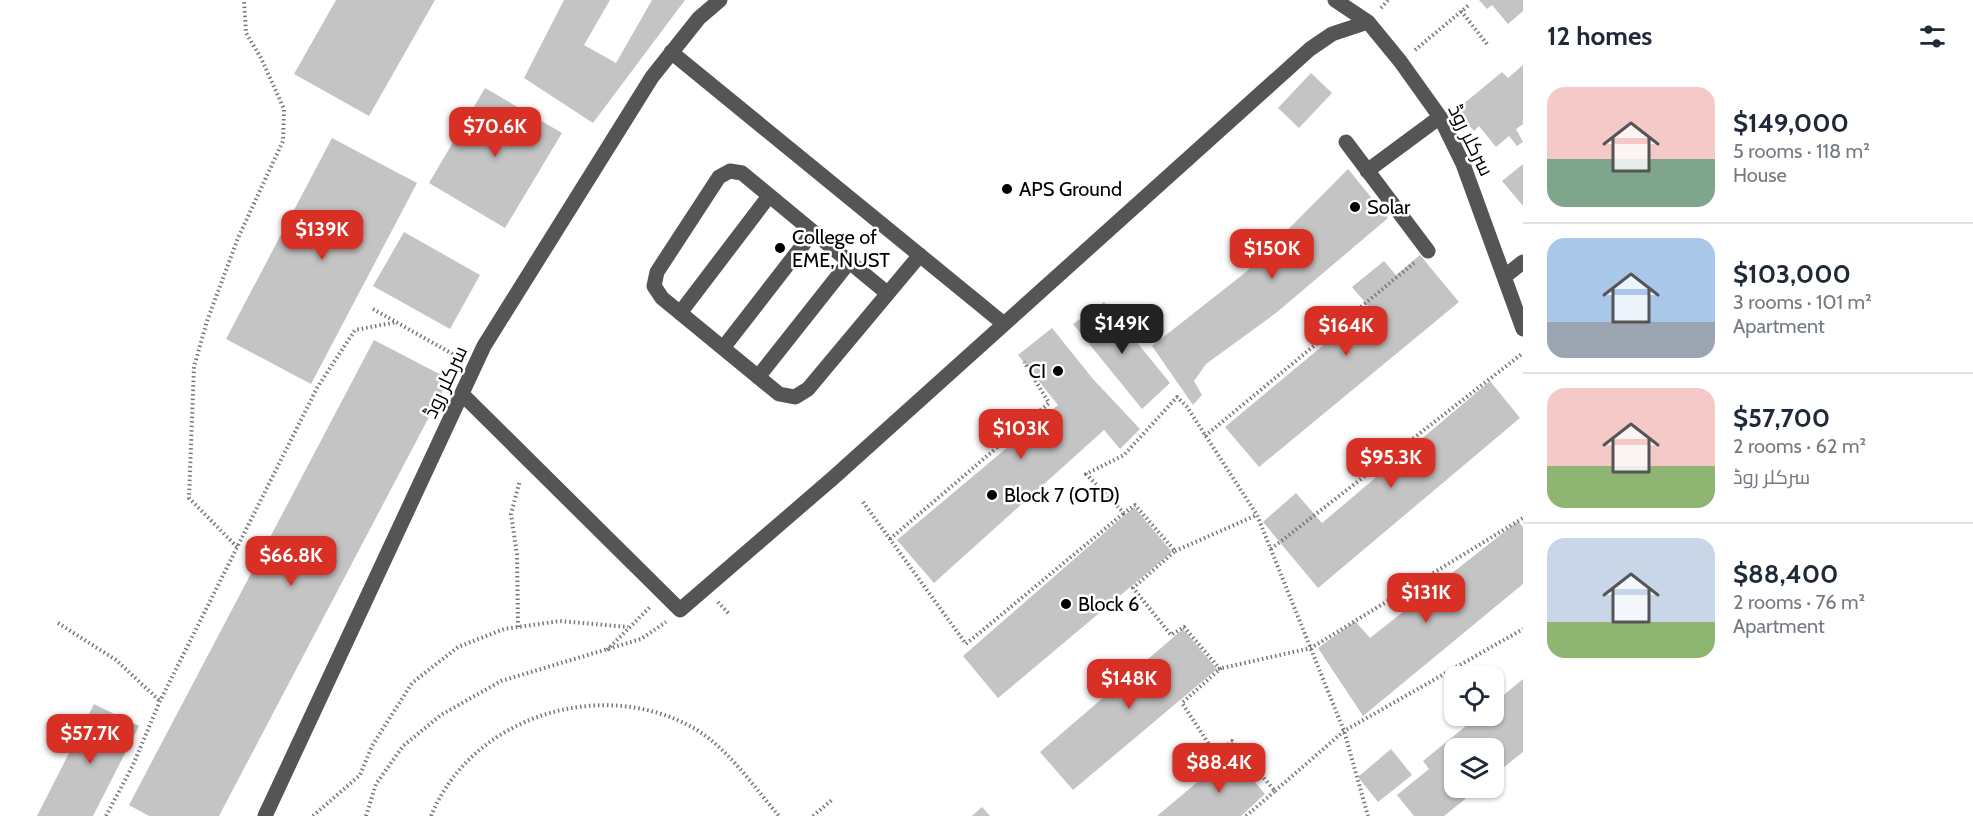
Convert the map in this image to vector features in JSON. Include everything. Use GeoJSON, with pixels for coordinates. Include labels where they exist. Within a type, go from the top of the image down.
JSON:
{"type":"FeatureCollection","features":[{"type":"Feature","properties":{"kind":"street","name":"سرکلر روڈ"},"geometry":{"type":"LineString","coordinates":[[265,816],[484,346],[652,77],[699,18],[720,0]]}},
{"type":"Feature","properties":{"kind":"street","name":"سرکلر روڈ"},"geometry":{"type":"LineString","coordinates":[[1335,0],[1368,22],[1440,117],[1463,165],[1523,329]]}},
{"type":"Feature","properties":{"kind":"street"},"geometry":{"type":"LineString","coordinates":[[462,394],[680,610],[833,478],[1310,49],[1332,34],[1368,22]]}},
{"type":"Feature","properties":{"kind":"street"},"geometry":{"type":"LineString","coordinates":[[671,52],[1004,324]]}},
{"type":"Feature","properties":{"kind":"street"},"geometry":{"type":"LineString","coordinates":[[1367,171],[1440,117]]}},
{"type":"Feature","properties":{"kind":"street"},"geometry":{"type":"LineString","coordinates":[[1346,142],[1428,251]]}},
{"type":"Feature","properties":{"kind":"street"},"geometry":{"type":"LineString","coordinates":[[888,293],[742,173],[730,171],[719,177],[657,272],[654,286],[662,298],[758,377],[779,393],[795,397],[808,389],[920,255]]}},
{"type":"Feature","properties":{"kind":"street"},"geometry":{"type":"LineString","coordinates":[[680,313],[769,196]]}},
{"type":"Feature","properties":{"kind":"street"},"geometry":{"type":"LineString","coordinates":[[723,348],[813,232]]}},
{"type":"Feature","properties":{"kind":"street"},"geometry":{"type":"LineString","coordinates":[[758,377],[849,262]]}},
{"type":"Feature","properties":{"kind":"street"},"geometry":{"type":"LineString","coordinates":[[1504,277],[1523,262]]}},
{"type":"Feature","properties":{"kind":"path"},"geometry":{"type":"LineString","coordinates":[[237,547],[189,498],[194,367],[207,321],[238,238],[283,141],[284,110],[261,58],[246,33],[244,0]]}},
{"type":"Feature","properties":{"kind":"path"},"geometry":{"type":"LineString","coordinates":[[1400,62],[1468,5]]}},
{"type":"Feature","properties":{"kind":"path"},"geometry":{"type":"LineString","coordinates":[[1461,11],[1487,44]]}},
{"type":"Feature","properties":{"kind":"path"},"geometry":{"type":"LineString","coordinates":[[1205,436],[1428,251]]}},
{"type":"Feature","properties":{"kind":"path"},"geometry":{"type":"LineString","coordinates":[[373,309],[475,367]]}},
{"type":"Feature","properties":{"kind":"path"},"geometry":{"type":"LineString","coordinates":[[106,816],[133,765],[160,701],[317,388],[355,330],[397,322]]}},
{"type":"Feature","properties":{"kind":"path"},"geometry":{"type":"LineString","coordinates":[[1271,549],[1523,353]]}},
{"type":"Feature","properties":{"kind":"path"},"geometry":{"type":"LineString","coordinates":[[891,539],[1049,403],[1024,362]]}},
{"type":"Feature","properties":{"kind":"path"},"geometry":{"type":"LineString","coordinates":[[1124,513],[1086,474],[1124,455],[1177,397],[1257,515],[1344,731],[1368,816]]}},
{"type":"Feature","properties":{"kind":"path"},"geometry":{"type":"LineString","coordinates":[[518,627],[517,555],[511,514],[526,456]]}},
{"type":"Feature","properties":{"kind":"path"},"geometry":{"type":"LineString","coordinates":[[863,502],[966,644],[1135,505],[1175,551]]}},
{"type":"Feature","properties":{"kind":"path"},"geometry":{"type":"LineString","coordinates":[[1257,515],[1175,551],[1133,588],[1171,634],[1184,627],[1220,669],[1182,703],[1216,755],[1232,741],[1275,791]]}},
{"type":"Feature","properties":{"kind":"path"},"geometry":{"type":"LineString","coordinates":[[1217,669],[1311,648],[1523,518]]}},
{"type":"Feature","properties":{"kind":"path"},"geometry":{"type":"LineString","coordinates":[[607,650],[664,594]]}},
{"type":"Feature","properties":{"kind":"path"},"geometry":{"type":"LineString","coordinates":[[366,816],[376,784],[403,746],[441,715],[501,681],[641,639],[660,628],[680,610]]}},
{"type":"Feature","properties":{"kind":"path"},"geometry":{"type":"LineString","coordinates":[[313,816],[360,775],[372,746],[412,682],[458,646],[504,629],[560,621],[628,627]]}},
{"type":"Feature","properties":{"kind":"path"},"geometry":{"type":"LineString","coordinates":[[58,623],[116,660],[160,701]]}},
{"type":"Feature","properties":{"kind":"path"},"geometry":{"type":"LineString","coordinates":[[1246,816],[1344,731],[1523,629]]}},
{"type":"Feature","properties":{"kind":"path"},"geometry":{"type":"LineString","coordinates":[[431,816],[448,785],[486,745],[509,729],[535,717],[589,705],[617,705],[645,710],[696,730],[719,746],[779,816]]}},
{"type":"Feature","properties":{"kind":"path"},"geometry":{"type":"LineString","coordinates":[[813,816],[833,799]]}},
{"type":"Feature","properties":{"kind":"building"},"geometry":{"type":"Polygon","coordinates":[[[336,0],[435,0],[369,116],[294,74],[336,0]]]}},
{"type":"Feature","properties":{"kind":"building"},"geometry":{"type":"Polygon","coordinates":[[[564,0],[610,0],[584,45],[616,63],[652,0],[685,0],[593,123],[524,78],[564,0]]]}},
{"type":"Feature","properties":{"kind":"building"},"geometry":{"type":"Polygon","coordinates":[[[1479,0],[1523,0],[1523,11],[1508,24],[1492,5],[1487,9],[1479,0]]]}},
{"type":"Feature","properties":{"kind":"building"},"geometry":{"type":"Polygon","coordinates":[[[1523,65],[1523,124],[1516,129],[1523,142],[1517,146],[1509,136],[1496,147],[1479,126],[1474,131],[1456,110],[1502,72],[1508,78],[1523,65]]]}},
{"type":"Feature","properties":{"kind":"building"},"geometry":{"type":"Polygon","coordinates":[[[1311,73],[1332,93],[1299,128],[1278,108],[1311,73]]]}},
{"type":"Feature","properties":{"kind":"building"},"geometry":{"type":"Polygon","coordinates":[[[485,88],[562,133],[505,228],[429,183],[485,88]]]}},
{"type":"Feature","properties":{"kind":"building"},"geometry":{"type":"Polygon","coordinates":[[[332,138],[417,183],[311,384],[226,339],[332,138]]]}},
{"type":"Feature","properties":{"kind":"building"},"geometry":{"type":"Polygon","coordinates":[[[1523,164],[1523,206],[1502,181],[1523,164]]]}},
{"type":"Feature","properties":{"kind":"building"},"geometry":{"type":"Polygon","coordinates":[[[1348,169],[1388,218],[1276,313],[1206,364],[1194,381],[1202,395],[1193,405],[1152,346],[1246,272],[1348,169]]]}},
{"type":"Feature","properties":{"kind":"building"},"geometry":{"type":"Polygon","coordinates":[[[404,232],[480,275],[450,329],[373,286],[404,232]]]}},
{"type":"Feature","properties":{"kind":"building"},"geometry":{"type":"Polygon","coordinates":[[[1420,255],[1459,302],[1259,467],[1225,427],[1369,307],[1352,287],[1384,261],[1396,275],[1420,255]]]}},
{"type":"Feature","properties":{"kind":"building"},"geometry":{"type":"Polygon","coordinates":[[[1104,302],[1170,383],[1142,409],[1073,324],[1104,302]]]}},
{"type":"Feature","properties":{"kind":"building","name":"Block 7 (OTD)"},"geometry":{"type":"Polygon","coordinates":[[[1052,328],[1093,379],[1140,429],[1120,449],[1104,430],[934,583],[897,540],[1058,405],[1018,355],[1052,328]]]}},
{"type":"Feature","properties":{"kind":"building"},"geometry":{"type":"Polygon","coordinates":[[[374,340],[449,379],[219,816],[149,816],[129,805],[374,340]]]}},
{"type":"Feature","properties":{"kind":"building"},"geometry":{"type":"Polygon","coordinates":[[[1490,381],[1520,418],[1318,588],[1263,522],[1296,493],[1322,523],[1490,381]]]}},
{"type":"Feature","properties":{"kind":"building","name":"Block 6"},"geometry":{"type":"Polygon","coordinates":[[[1134,507],[1172,552],[998,698],[963,656],[1134,507]]]}},
{"type":"Feature","properties":{"kind":"building"},"geometry":{"type":"Polygon","coordinates":[[[1518,521],[1523,527],[1523,584],[1363,716],[1318,648],[1355,621],[1370,638],[1518,521]]]}},
{"type":"Feature","properties":{"kind":"building"},"geometry":{"type":"Polygon","coordinates":[[[1183,629],[1217,669],[1073,790],[1040,752],[1183,629]]]}},
{"type":"Feature","properties":{"kind":"building"},"geometry":{"type":"Polygon","coordinates":[[[1523,679],[1523,752],[1504,767],[1504,738],[1451,738],[1466,726],[1504,726],[1504,695],[1523,679]]]}},
{"type":"Feature","properties":{"kind":"building"},"geometry":{"type":"Polygon","coordinates":[[[94,704],[139,726],[93,816],[37,816],[94,704]]]}},
{"type":"Feature","properties":{"kind":"building"},"geometry":{"type":"Polygon","coordinates":[[[1444,744],[1444,798],[1466,798],[1444,816],[1414,816],[1397,795],[1429,769],[1423,761],[1444,744]]]}},
{"type":"Feature","properties":{"kind":"building"},"geometry":{"type":"Polygon","coordinates":[[[1391,749],[1412,775],[1378,802],[1358,777],[1391,749]]]}},
{"type":"Feature","properties":{"kind":"building"},"geometry":{"type":"Polygon","coordinates":[[[1231,754],[1265,794],[1241,816],[1157,816],[1231,754]]]}},
{"type":"Feature","properties":{"kind":"building"},"geometry":{"type":"Polygon","coordinates":[[[982,807],[990,816],[972,816],[982,807]]]}},
{"type":"Feature","properties":{"kind":"place","name":"APS Ground"},"geometry":{"type":"Point","coordinates":[1007,189]}},
{"type":"Feature","properties":{"kind":"place","name":"Solar"},"geometry":{"type":"Point","coordinates":[1355,207]}},
{"type":"Feature","properties":{"kind":"place","name":"College of EME, NUST"},"geometry":{"type":"Point","coordinates":[780,248]}},
{"type":"Feature","properties":{"kind":"place","name":"CI"},"geometry":{"type":"Point","coordinates":[1058,371]}},
{"type":"Feature","properties":{"kind":"place","name":"Block 7 (OTD)"},"geometry":{"type":"Point","coordinates":[992,495]}},
{"type":"Feature","properties":{"kind":"place","name":"Block 6"},"geometry":{"type":"Point","coordinates":[1066,604]}}]}
